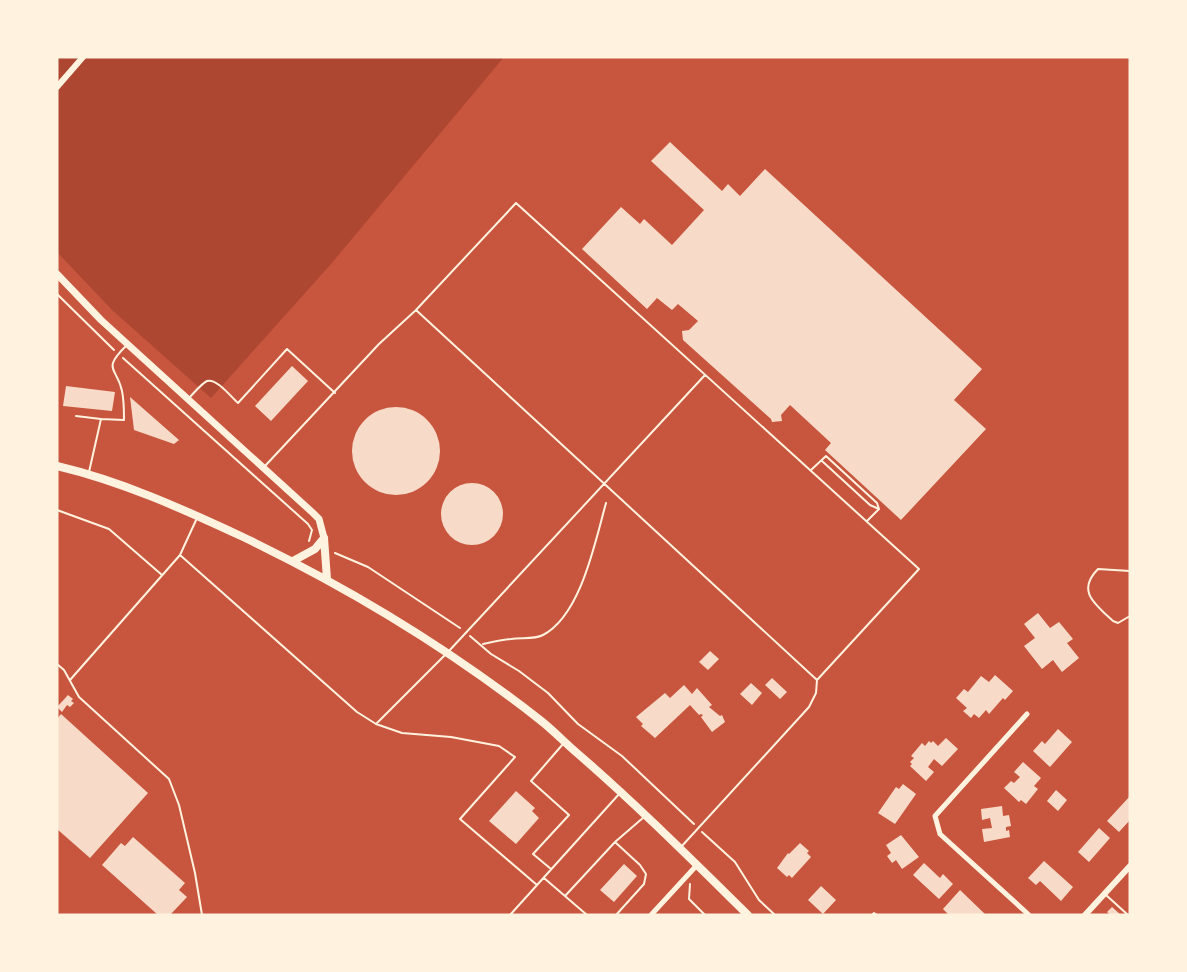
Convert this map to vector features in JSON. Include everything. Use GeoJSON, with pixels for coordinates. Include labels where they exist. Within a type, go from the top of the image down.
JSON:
{"type":"FeatureCollection","features":[{"type":"Feature","properties":{"kind":"main road"},"geometry":{"type":"LineString","coordinates":[[57,274],[101,320],[319,519],[324,538],[327,579]]}},
{"type":"Feature","properties":{"kind":"main road"},"geometry":{"type":"LineString","coordinates":[[57,466],[88,475],[198,516],[293,561],[448,652],[541,721],[622,791],[748,915]]}},
{"type":"Feature","properties":{"kind":"main road"},"geometry":{"type":"LineString","coordinates":[[293,561],[315,549],[324,538]]}},
{"type":"Feature","properties":{"kind":"street"},"geometry":{"type":"LineString","coordinates":[[57,87],[83,57]]}},
{"type":"Feature","properties":{"kind":"street"},"geometry":{"type":"LineString","coordinates":[[1027,714],[935,816],[940,834],[1029,915]]}},
{"type":"Feature","properties":{"kind":"street"},"geometry":{"type":"LineString","coordinates":[[651,915],[697,865]]}},
{"type":"Feature","properties":{"kind":"street"},"geometry":{"type":"LineString","coordinates":[[1086,915],[1130,866]]}},
{"type":"Feature","properties":{"kind":"lane"},"geometry":{"type":"LineString","coordinates":[[263,468],[516,203],[867,521],[919,569],[817,680],[816,693],[809,707],[680,848]]}},
{"type":"Feature","properties":{"kind":"lane"},"geometry":{"type":"LineString","coordinates":[[416,310],[817,680]]}},
{"type":"Feature","properties":{"kind":"lane"},"geometry":{"type":"LineString","coordinates":[[76,416],[124,420],[122,388],[112,365],[118,353],[128,344]]}},
{"type":"Feature","properties":{"kind":"lane"},"geometry":{"type":"LineString","coordinates":[[189,399],[205,382],[210,380],[238,403],[287,349],[335,393]]}},
{"type":"Feature","properties":{"kind":"lane"},"geometry":{"type":"LineString","coordinates":[[376,724],[448,652],[705,375]]}},
{"type":"Feature","properties":{"kind":"lane"},"geometry":{"type":"LineString","coordinates":[[88,475],[101,419]]}},
{"type":"Feature","properties":{"kind":"lane"},"geometry":{"type":"LineString","coordinates":[[811,470],[826,456],[877,503],[879,509]]}},
{"type":"Feature","properties":{"kind":"lane"},"geometry":{"type":"LineString","coordinates":[[821,460],[870,505],[879,509]]}},
{"type":"Feature","properties":{"kind":"lane"},"geometry":{"type":"LineString","coordinates":[[867,521],[879,509]]}},
{"type":"Feature","properties":{"kind":"lane"},"geometry":{"type":"LineString","coordinates":[[57,510],[109,529],[162,575]]}},
{"type":"Feature","properties":{"kind":"lane"},"geometry":{"type":"LineString","coordinates":[[70,680],[180,555],[198,516]]}},
{"type":"Feature","properties":{"kind":"lane"},"geometry":{"type":"LineString","coordinates":[[180,555],[357,712],[376,724],[402,733],[499,746],[515,757],[460,819],[537,885]]}},
{"type":"Feature","properties":{"kind":"lane"},"geometry":{"type":"LineString","coordinates":[[1130,571],[1098,569],[1089,578],[1087,592],[1113,621],[1118,623],[1130,616]]}},
{"type":"Feature","properties":{"kind":"lane"},"geometry":{"type":"LineString","coordinates":[[57,664],[64,670],[79,697],[169,779],[179,805],[202,915]]}},
{"type":"Feature","properties":{"kind":"lane"},"geometry":{"type":"LineString","coordinates":[[551,870],[533,854],[569,815],[531,781],[564,742]]}},
{"type":"Feature","properties":{"kind":"lane"},"geometry":{"type":"LineString","coordinates":[[510,915],[622,791]]}},
{"type":"Feature","properties":{"kind":"lane"},"geometry":{"type":"LineString","coordinates":[[565,896],[615,842],[646,815]]}},
{"type":"Feature","properties":{"kind":"lane"},"geometry":{"type":"LineString","coordinates":[[615,842],[640,865],[646,874],[644,884],[616,915]]}},
{"type":"Feature","properties":{"kind":"lane"},"geometry":{"type":"LineString","coordinates":[[544,878],[587,915]]}},
{"type":"Feature","properties":{"kind":"lane"},"geometry":{"type":"LineString","coordinates":[[1105,894],[1128,915]]}},
{"type":"Feature","properties":{"kind":"lane"},"geometry":{"type":"LineString","coordinates":[[872,915],[874,913],[877,915]]}},
{"type":"Feature","properties":{"kind":"path"},"geometry":{"type":"LineString","coordinates":[[57,294],[118,353],[308,524],[312,530],[309,546]]}},
{"type":"Feature","properties":{"kind":"path"},"geometry":{"type":"LineString","coordinates":[[482,645],[509,639],[531,638],[542,635],[552,628],[577,596],[606,503]]}},
{"type":"Feature","properties":{"kind":"path"},"geometry":{"type":"LineString","coordinates":[[339,553],[368,567],[457,625]]}},
{"type":"Feature","properties":{"kind":"path"},"geometry":{"type":"LineString","coordinates":[[476,641],[491,654],[549,693],[578,724],[622,756],[689,820]]}},
{"type":"Feature","properties":{"kind":"path"},"geometry":{"type":"LineString","coordinates":[[707,837],[735,862],[759,900],[775,915]]}},
{"type":"Feature","properties":{"kind":"path"},"geometry":{"type":"LineString","coordinates":[[691,881],[689,899],[705,915]]}},
{"type":"Feature","properties":{"kind":"shaded area"},"geometry":{"type":"Polygon","coordinates":[[[57,57],[504,57],[331,264],[211,398],[112,310],[57,252],[57,57]]]}},
{"type":"Feature","properties":{"kind":"building"},"geometry":{"type":"Polygon","coordinates":[[[670,142],[722,191],[728,184],[740,196],[765,169],[982,369],[954,400],[986,429],[901,520],[825,450],[831,443],[790,405],[781,415],[782,421],[772,422],[683,340],[682,331],[689,330],[698,321],[678,304],[672,310],[657,298],[647,309],[582,249],[621,207],[640,224],[644,219],[672,245],[704,210],[651,161],[670,142]]]}},
{"type":"Feature","properties":{"kind":"building"},"geometry":{"type":"Polygon","coordinates":[[[292,366],[308,381],[271,421],[255,406],[292,366]]]}},
{"type":"Feature","properties":{"kind":"building"},"geometry":{"type":"Polygon","coordinates":[[[66,386],[115,392],[112,411],[63,406],[66,386]]]}},
{"type":"Feature","properties":{"kind":"building"},"geometry":{"type":"Polygon","coordinates":[[[130,397],[179,440],[174,444],[134,430],[130,397]]]}},
{"type":"Feature","properties":{"kind":"building"},"geometry":{"type":"Polygon","coordinates":[[[387,407],[405,407],[421,414],[433,426],[440,442],[440,460],[433,476],[421,488],[405,495],[387,495],[371,488],[359,476],[352,460],[352,442],[359,426],[371,414],[387,407]]]}},
{"type":"Feature","properties":{"kind":"building"},"geometry":{"type":"Polygon","coordinates":[[[472,483],[484,485],[494,492],[501,502],[503,514],[501,526],[494,536],[484,543],[472,545],[460,543],[450,536],[443,526],[441,514],[443,502],[450,492],[460,485],[472,483]]]}},
{"type":"Feature","properties":{"kind":"building"},"geometry":{"type":"Polygon","coordinates":[[[1038,613],[1050,628],[1059,622],[1073,639],[1067,643],[1079,658],[1062,672],[1053,660],[1042,669],[1024,646],[1035,638],[1024,624],[1038,613]]]}},
{"type":"Feature","properties":{"kind":"building"},"geometry":{"type":"Polygon","coordinates":[[[710,651],[719,659],[708,670],[699,662],[710,651]]]}},
{"type":"Feature","properties":{"kind":"building"},"geometry":{"type":"Polygon","coordinates":[[[995,675],[1013,691],[1005,700],[1003,698],[989,714],[986,710],[979,718],[974,714],[971,718],[963,711],[967,708],[956,698],[964,689],[968,692],[981,676],[989,682],[995,675]]]}},
{"type":"Feature","properties":{"kind":"building"},"geometry":{"type":"Polygon","coordinates":[[[772,678],[787,692],[780,699],[765,685],[772,678]]]}},
{"type":"Feature","properties":{"kind":"building"},"geometry":{"type":"Polygon","coordinates":[[[751,683],[762,693],[752,705],[740,694],[751,683]]]}},
{"type":"Feature","properties":{"kind":"building"},"geometry":{"type":"Polygon","coordinates":[[[684,685],[692,694],[697,688],[712,705],[709,707],[720,716],[722,715],[725,722],[712,732],[701,717],[703,715],[699,715],[690,705],[655,738],[641,726],[643,724],[636,717],[665,693],[670,698],[684,685]]]}},
{"type":"Feature","properties":{"kind":"building"},"geometry":{"type":"Polygon","coordinates":[[[68,695],[74,703],[70,707],[67,705],[62,712],[57,707],[68,695]]]}},
{"type":"Feature","properties":{"kind":"building"},"geometry":{"type":"Polygon","coordinates":[[[61,714],[148,793],[90,858],[57,829],[57,719],[61,714]]]}},
{"type":"Feature","properties":{"kind":"building"},"geometry":{"type":"Polygon","coordinates":[[[1058,729],[1072,742],[1050,767],[1033,751],[1042,741],[1045,744],[1058,729]]]}},
{"type":"Feature","properties":{"kind":"building"},"geometry":{"type":"Polygon","coordinates":[[[946,738],[958,749],[942,766],[934,759],[928,767],[934,772],[926,781],[910,766],[914,758],[911,756],[922,743],[925,746],[929,741],[931,743],[933,741],[938,746],[946,738]]]}},
{"type":"Feature","properties":{"kind":"building"},"geometry":{"type":"Polygon","coordinates":[[[1023,762],[1041,778],[1034,786],[1038,789],[1026,804],[1021,800],[1019,802],[1004,788],[1011,781],[1014,783],[1020,777],[1014,772],[1023,762]]]}},
{"type":"Feature","properties":{"kind":"building"},"geometry":{"type":"Polygon","coordinates":[[[903,784],[916,794],[895,824],[878,813],[896,787],[899,789],[903,784]]]}},
{"type":"Feature","properties":{"kind":"building"},"geometry":{"type":"Polygon","coordinates":[[[1056,790],[1067,800],[1058,811],[1047,801],[1056,790]]]}},
{"type":"Feature","properties":{"kind":"building"},"geometry":{"type":"Polygon","coordinates":[[[516,791],[535,808],[532,811],[539,818],[516,844],[489,821],[516,791]]]}},
{"type":"Feature","properties":{"kind":"building"},"geometry":{"type":"Polygon","coordinates":[[[1130,796],[1130,820],[1119,832],[1107,821],[1130,796]]]}},
{"type":"Feature","properties":{"kind":"building"},"geometry":{"type":"Polygon","coordinates":[[[1002,806],[1003,816],[1009,815],[1011,826],[1006,827],[1006,831],[1009,830],[1010,837],[984,842],[982,829],[992,828],[990,818],[982,820],[981,809],[1002,806]]]}},
{"type":"Feature","properties":{"kind":"building"},"geometry":{"type":"Polygon","coordinates":[[[1099,828],[1110,838],[1089,862],[1078,852],[1099,828]]]}},
{"type":"Feature","properties":{"kind":"building"},"geometry":{"type":"Polygon","coordinates":[[[901,835],[919,857],[902,869],[896,860],[892,863],[887,856],[891,853],[886,845],[901,835]]]}},
{"type":"Feature","properties":{"kind":"building"},"geometry":{"type":"Polygon","coordinates":[[[133,837],[185,883],[179,890],[187,897],[170,915],[158,915],[102,865],[121,843],[125,846],[133,837]]]}},
{"type":"Feature","properties":{"kind":"building"},"geometry":{"type":"Polygon","coordinates":[[[800,843],[809,851],[807,853],[811,857],[792,878],[789,875],[787,877],[777,868],[788,853],[800,843]]]}},
{"type":"Feature","properties":{"kind":"building"},"geometry":{"type":"Polygon","coordinates":[[[1044,861],[1073,887],[1061,901],[1040,881],[1036,885],[1028,878],[1044,861]]]}},
{"type":"Feature","properties":{"kind":"building"},"geometry":{"type":"Polygon","coordinates":[[[924,863],[940,878],[943,874],[953,884],[939,899],[913,875],[924,863]]]}},
{"type":"Feature","properties":{"kind":"building"},"geometry":{"type":"Polygon","coordinates":[[[624,864],[637,876],[614,902],[600,890],[624,864]]]}},
{"type":"Feature","properties":{"kind":"building"},"geometry":{"type":"Polygon","coordinates":[[[821,886],[836,900],[823,914],[808,900],[821,886]]]}},
{"type":"Feature","properties":{"kind":"building"},"geometry":{"type":"Polygon","coordinates":[[[960,890],[986,915],[949,915],[943,909],[960,890]]]}},
{"type":"Feature","properties":{"kind":"building"},"geometry":{"type":"Polygon","coordinates":[[[1112,907],[1121,915],[1110,915],[1107,912],[1112,907]]]}}]}
